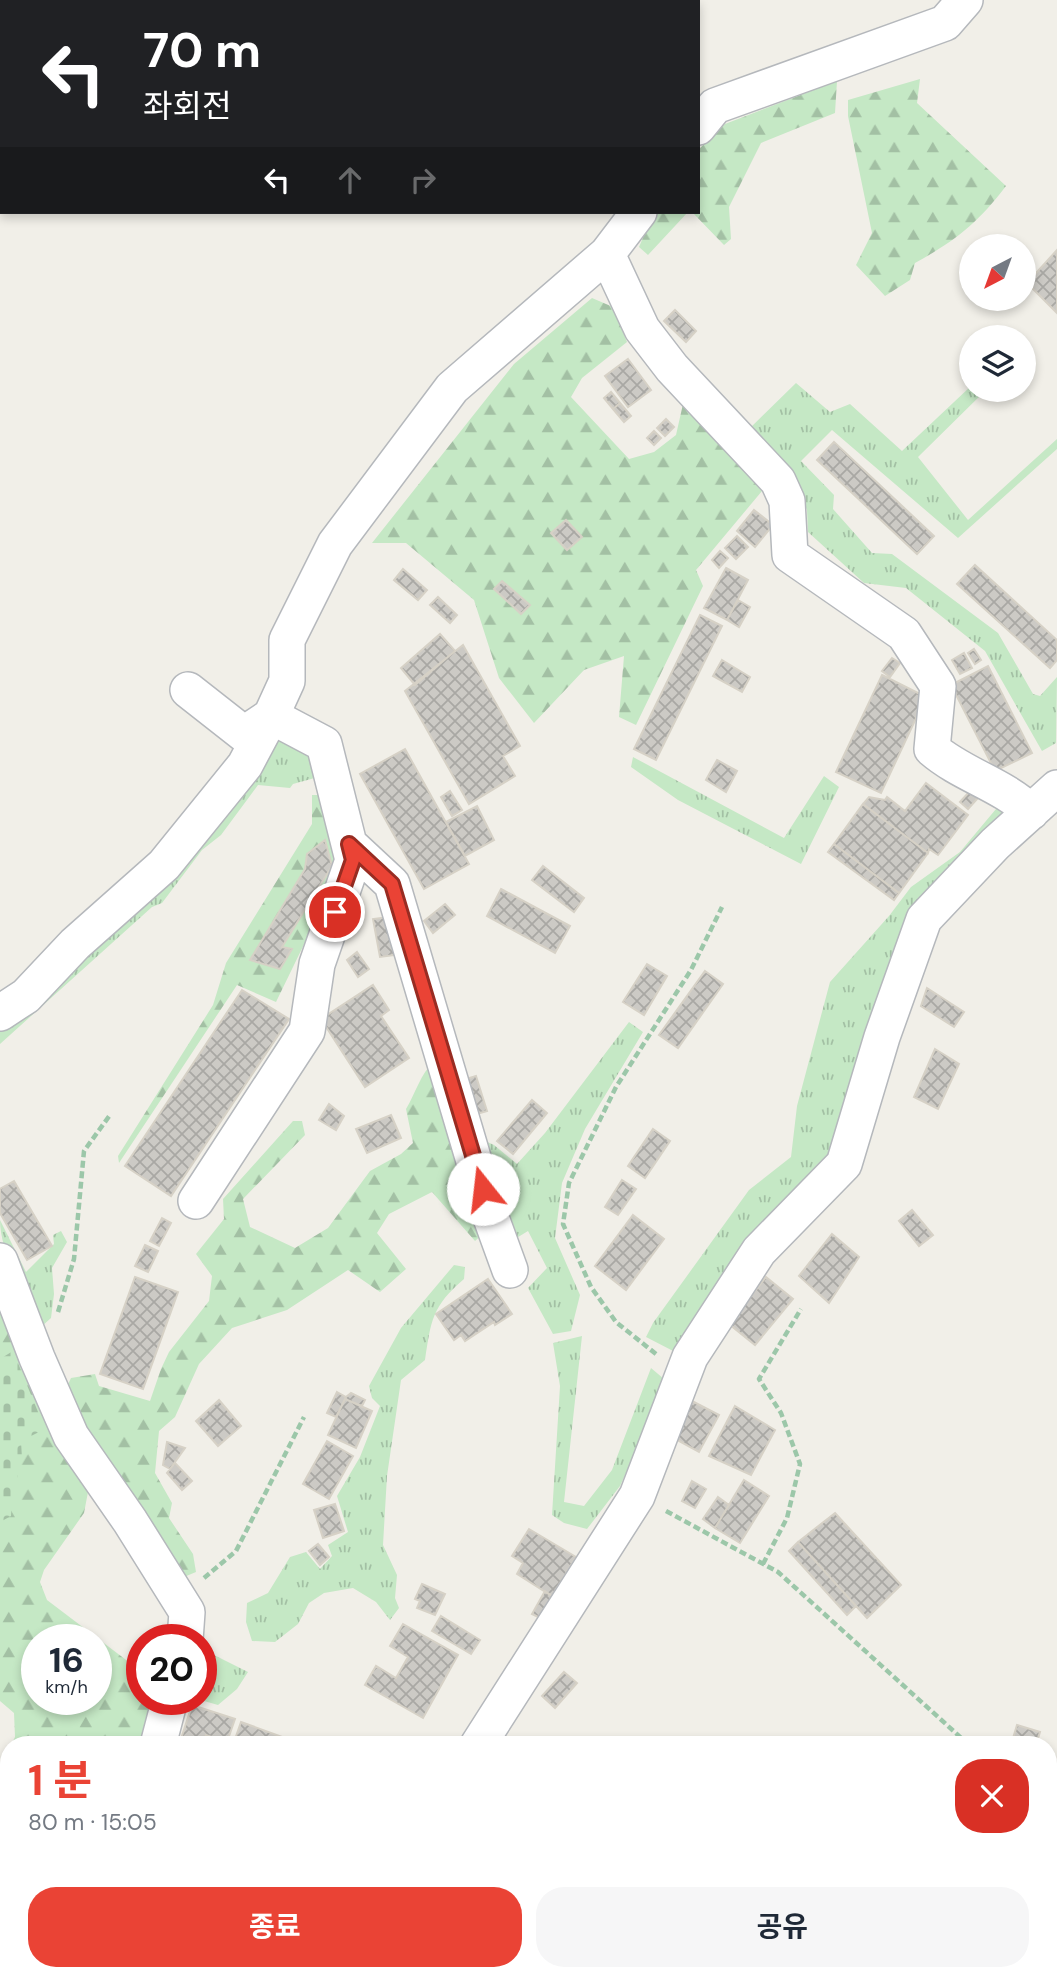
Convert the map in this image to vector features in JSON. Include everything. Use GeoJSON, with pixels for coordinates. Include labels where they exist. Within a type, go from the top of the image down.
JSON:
{"type":"FeatureCollection","features":[{"type":"Feature","properties":{"kind":"lane"},"geometry":{"type":"LineString","coordinates":[[700,125],[715,106],[945,23],[965,0]]}},
{"type":"Feature","properties":{"kind":"lane"},"geometry":{"type":"LineString","coordinates":[[0,1013],[26,996],[75,944],[164,865],[245,765],[287,681],[287,640],[335,544],[452,388],[607,254],[637,214]]}},
{"type":"Feature","properties":{"kind":"lane"},"geometry":{"type":"LineString","coordinates":[[607,254],[642,328],[672,368],[778,481],[787,501],[790,555],[904,634],[938,686],[932,749],[944,759],[1016,797],[1031,812]]}},
{"type":"Feature","properties":{"kind":"lane"},"geometry":{"type":"LineString","coordinates":[[188,690],[244,734],[271,716]]}},
{"type":"Feature","properties":{"kind":"lane"},"geometry":{"type":"LineString","coordinates":[[196,1201],[307,1031],[317,964],[353,860],[324,744],[271,716]]}},
{"type":"Feature","properties":{"kind":"lane"},"geometry":{"type":"LineString","coordinates":[[484,1736],[637,1496],[690,1357],[759,1251],[844,1164],[882,1037],[923,919],[995,844],[1057,788]]}},
{"type":"Feature","properties":{"kind":"lane"},"geometry":{"type":"LineString","coordinates":[[349,844],[392,884],[490,1215],[510,1270]]}},
{"type":"Feature","properties":{"kind":"lane"},"geometry":{"type":"LineString","coordinates":[[0,1261],[71,1436],[180,1599],[187,1612],[186,1624]]}},
{"type":"Feature","properties":{"kind":"lane"},"geometry":{"type":"LineString","coordinates":[[160,1736],[166,1715]]}},
{"type":"Feature","properties":{"kind":"path"},"geometry":{"type":"LineString","coordinates":[[682,1374],[616,1322],[591,1287],[563,1224],[569,1183],[616,1087],[691,970],[722,907]]}},
{"type":"Feature","properties":{"kind":"path"},"geometry":{"type":"LineString","coordinates":[[41,1367],[74,1259],[84,1151],[110,1115]]}},
{"type":"Feature","properties":{"kind":"path"},"geometry":{"type":"LineString","coordinates":[[763,1564],[787,1518],[800,1464],[781,1413],[759,1379],[801,1309]]}},
{"type":"Feature","properties":{"kind":"path"},"geometry":{"type":"LineString","coordinates":[[180,1599],[236,1551],[304,1418]]}},
{"type":"Feature","properties":{"kind":"path"},"geometry":{"type":"LineString","coordinates":[[637,1496],[778,1572],[959,1736]]}},
{"type":"Feature","properties":{"kind":"green space"},"geometry":{"type":"Polygon","coordinates":[[[920,79],[917,103],[1006,186],[975,221],[954,239],[915,263],[910,280],[885,296],[856,265],[872,233],[848,116],[848,100],[920,79]]]}},
{"type":"Feature","properties":{"kind":"green space"},"geometry":{"type":"Polygon","coordinates":[[[837,81],[835,113],[761,143],[729,207],[731,239],[724,245],[694,214],[700,214],[700,148],[725,124],[837,81]]]}},
{"type":"Feature","properties":{"kind":"green space"},"geometry":{"type":"Polygon","coordinates":[[[653,214],[686,214],[648,255],[639,247],[653,214]]]}},
{"type":"Feature","properties":{"kind":"green space"},"geometry":{"type":"Polygon","coordinates":[[[592,298],[613,307],[627,342],[582,378],[571,397],[629,459],[654,452],[676,435],[683,404],[756,471],[762,491],[696,570],[703,586],[636,725],[619,717],[624,656],[584,670],[534,723],[499,678],[474,600],[406,543],[372,543],[514,364],[592,298]]]}},
{"type":"Feature","properties":{"kind":"green space"},"geometry":{"type":"Polygon","coordinates":[[[796,383],[830,412],[850,404],[902,451],[959,397],[959,402],[974,402],[918,457],[968,520],[1057,439],[1057,449],[958,538],[832,430],[801,461],[834,495],[833,509],[872,553],[892,554],[998,633],[1033,694],[1040,696],[1057,677],[1056,743],[1042,751],[985,651],[906,588],[864,583],[808,532],[807,510],[793,481],[746,432],[796,383]]]}},
{"type":"Feature","properties":{"kind":"green space"},"geometry":{"type":"Polygon","coordinates":[[[281,735],[307,752],[322,776],[293,784],[290,788],[258,785],[221,835],[202,850],[162,903],[152,907],[0,1044],[0,1025],[281,735]]]}},
{"type":"Feature","properties":{"kind":"green space"},"geometry":{"type":"Polygon","coordinates":[[[633,757],[784,838],[824,776],[839,787],[801,864],[678,800],[631,767],[633,757]]]}},
{"type":"Feature","properties":{"kind":"green space"},"geometry":{"type":"Polygon","coordinates":[[[312,795],[328,795],[344,862],[276,1002],[237,985],[119,1163],[118,1156],[213,1005],[226,963],[312,824],[312,795]]]}},
{"type":"Feature","properties":{"kind":"green space"},"geometry":{"type":"Polygon","coordinates":[[[1001,803],[1007,805],[988,832],[917,918],[840,1158],[677,1353],[646,1337],[653,1323],[749,1190],[791,1157],[797,1106],[830,982],[911,887],[960,852],[1001,803]]]}},
{"type":"Feature","properties":{"kind":"green space"},"geometry":{"type":"Polygon","coordinates":[[[629,1022],[643,1032],[585,1129],[562,1183],[555,1238],[580,1295],[571,1331],[553,1334],[528,1288],[547,1268],[528,1231],[510,1242],[504,1191],[485,1141],[517,1164],[545,1133],[629,1022]]]}},
{"type":"Feature","properties":{"kind":"green space"},"geometry":{"type":"Polygon","coordinates":[[[434,1061],[485,1232],[475,1241],[432,1192],[389,1214],[377,1233],[406,1269],[380,1292],[348,1270],[287,1310],[232,1328],[199,1364],[175,1417],[159,1431],[155,1473],[172,1503],[169,1518],[193,1554],[196,1572],[184,1577],[62,1397],[71,1378],[95,1374],[99,1386],[150,1401],[169,1352],[209,1301],[212,1276],[196,1254],[224,1219],[223,1199],[293,1121],[302,1121],[305,1135],[243,1199],[250,1227],[295,1248],[328,1228],[370,1171],[401,1154],[413,1143],[406,1109],[434,1061]]]}},
{"type":"Feature","properties":{"kind":"green space"},"geometry":{"type":"Polygon","coordinates":[[[0,1220],[26,1272],[54,1244],[53,1235],[61,1231],[67,1242],[52,1268],[54,1294],[51,1318],[41,1327],[4,1247],[0,1220]]]}},
{"type":"Feature","properties":{"kind":"green space"},"geometry":{"type":"Polygon","coordinates":[[[454,1265],[465,1267],[464,1279],[439,1306],[429,1335],[425,1360],[401,1380],[387,1476],[383,1545],[397,1575],[395,1598],[399,1608],[390,1620],[376,1602],[353,1588],[324,1593],[309,1603],[298,1624],[275,1642],[252,1641],[246,1622],[247,1603],[268,1593],[290,1557],[306,1552],[320,1569],[332,1556],[328,1545],[348,1532],[337,1496],[360,1457],[380,1406],[372,1398],[369,1386],[401,1328],[454,1265]]]}},
{"type":"Feature","properties":{"kind":"green space"},"geometry":{"type":"Polygon","coordinates":[[[0,1300],[88,1492],[84,1513],[44,1570],[40,1582],[47,1600],[79,1624],[21,1624],[21,1715],[112,1715],[112,1649],[126,1660],[126,1715],[158,1715],[153,1736],[15,1736],[14,1713],[0,1701],[0,1300]]]}},
{"type":"Feature","properties":{"kind":"green space"},"geometry":{"type":"Polygon","coordinates":[[[582,1336],[564,1502],[584,1506],[612,1470],[651,1368],[664,1379],[620,1486],[587,1529],[564,1523],[552,1515],[560,1386],[553,1343],[582,1336]]]}},
{"type":"Feature","properties":{"kind":"green space"},"geometry":{"type":"Polygon","coordinates":[[[13,1351],[45,1429],[21,1441],[22,1459],[12,1497],[11,1516],[0,1522],[0,1359],[13,1351]]]}},
{"type":"Feature","properties":{"kind":"green space"},"geometry":{"type":"Polygon","coordinates":[[[217,1656],[248,1672],[237,1689],[218,1705],[217,1656]]]}},
{"type":"Feature","properties":{"kind":"building"},"geometry":{"type":"Polygon","coordinates":[[[1057,250],[1057,313],[1036,292],[1036,273],[1057,250]]]}},
{"type":"Feature","properties":{"kind":"building"},"geometry":{"type":"Polygon","coordinates":[[[675,310],[696,331],[686,342],[664,321],[675,310]]]}},
{"type":"Feature","properties":{"kind":"building"},"geometry":{"type":"Polygon","coordinates":[[[628,359],[651,390],[628,407],[605,376],[628,359]]]}},
{"type":"Feature","properties":{"kind":"building"},"geometry":{"type":"Polygon","coordinates":[[[611,392],[620,403],[613,409],[604,398],[611,392]]]}},
{"type":"Feature","properties":{"kind":"building"},"geometry":{"type":"Polygon","coordinates":[[[620,403],[631,416],[624,422],[613,409],[620,403]]]}},
{"type":"Feature","properties":{"kind":"building"},"geometry":{"type":"Polygon","coordinates":[[[666,419],[674,427],[665,436],[657,428],[666,419]]]}},
{"type":"Feature","properties":{"kind":"building"},"geometry":{"type":"Polygon","coordinates":[[[654,431],[661,438],[654,445],[647,438],[654,431]]]}},
{"type":"Feature","properties":{"kind":"building"},"geometry":{"type":"Polygon","coordinates":[[[834,442],[934,536],[917,554],[817,460],[834,442]]]}},
{"type":"Feature","properties":{"kind":"building"},"geometry":{"type":"Polygon","coordinates":[[[754,510],[773,525],[755,547],[737,531],[754,510]]]}},
{"type":"Feature","properties":{"kind":"building"},"geometry":{"type":"Polygon","coordinates":[[[566,520],[582,537],[567,550],[551,533],[566,520]]]}},
{"type":"Feature","properties":{"kind":"building"},"geometry":{"type":"Polygon","coordinates":[[[737,536],[748,547],[736,559],[725,548],[737,536]]]}},
{"type":"Feature","properties":{"kind":"building"},"geometry":{"type":"Polygon","coordinates":[[[720,551],[728,558],[719,568],[712,560],[720,551]]]}},
{"type":"Feature","properties":{"kind":"building"},"geometry":{"type":"Polygon","coordinates":[[[975,565],[1057,640],[1057,660],[1050,668],[957,584],[975,565]]]}},
{"type":"Feature","properties":{"kind":"building"},"geometry":{"type":"Polygon","coordinates":[[[726,568],[748,580],[727,620],[704,608],[726,568]]]}},
{"type":"Feature","properties":{"kind":"building"},"geometry":{"type":"Polygon","coordinates":[[[403,569],[427,590],[418,600],[394,580],[403,569]]]}},
{"type":"Feature","properties":{"kind":"building"},"geometry":{"type":"Polygon","coordinates":[[[502,581],[530,605],[521,614],[494,589],[502,581]]]}},
{"type":"Feature","properties":{"kind":"building"},"geometry":{"type":"Polygon","coordinates":[[[438,597],[457,615],[450,623],[430,605],[438,597]]]}},
{"type":"Feature","properties":{"kind":"building"},"geometry":{"type":"Polygon","coordinates":[[[738,600],[750,607],[739,627],[727,620],[738,600]]]}},
{"type":"Feature","properties":{"kind":"building"},"geometry":{"type":"Polygon","coordinates":[[[700,615],[722,626],[656,760],[634,749],[700,615]]]}},
{"type":"Feature","properties":{"kind":"building"},"geometry":{"type":"Polygon","coordinates":[[[440,634],[455,651],[415,685],[401,668],[440,634]]]}},
{"type":"Feature","properties":{"kind":"building"},"geometry":{"type":"Polygon","coordinates":[[[463,645],[520,746],[503,756],[515,776],[469,804],[405,691],[463,645]]]}},
{"type":"Feature","properties":{"kind":"building"},"geometry":{"type":"Polygon","coordinates":[[[974,649],[981,660],[975,664],[968,653],[974,649]]]}},
{"type":"Feature","properties":{"kind":"building"},"geometry":{"type":"Polygon","coordinates":[[[964,653],[972,668],[960,674],[952,660],[964,653]]]}},
{"type":"Feature","properties":{"kind":"building"},"geometry":{"type":"Polygon","coordinates":[[[892,658],[900,663],[890,677],[882,671],[892,658]]]}},
{"type":"Feature","properties":{"kind":"building"},"geometry":{"type":"Polygon","coordinates":[[[722,660],[750,677],[742,692],[713,676],[722,660]]]}},
{"type":"Feature","properties":{"kind":"building"},"geometry":{"type":"Polygon","coordinates":[[[988,666],[1032,753],[995,771],[951,685],[988,666]]]}},
{"type":"Feature","properties":{"kind":"building"},"geometry":{"type":"Polygon","coordinates":[[[882,675],[926,697],[881,793],[836,772],[882,675]]]}},
{"type":"Feature","properties":{"kind":"building"},"geometry":{"type":"Polygon","coordinates":[[[405,749],[469,864],[424,889],[360,774],[405,749]]]}},
{"type":"Feature","properties":{"kind":"building"},"geometry":{"type":"Polygon","coordinates":[[[717,760],[737,771],[726,792],[706,780],[717,760]]]}},
{"type":"Feature","properties":{"kind":"building"},"geometry":{"type":"Polygon","coordinates":[[[926,783],[968,815],[938,855],[929,849],[928,853],[863,804],[869,797],[885,800],[887,797],[905,811],[926,783]]]}},
{"type":"Feature","properties":{"kind":"building"},"geometry":{"type":"Polygon","coordinates":[[[450,791],[462,810],[452,816],[441,797],[450,791]]]}},
{"type":"Feature","properties":{"kind":"building"},"geometry":{"type":"Polygon","coordinates":[[[969,792],[978,798],[968,809],[960,802],[969,792]]]}},
{"type":"Feature","properties":{"kind":"building"},"geometry":{"type":"Polygon","coordinates":[[[863,804],[928,853],[899,893],[834,844],[863,804]]]}},
{"type":"Feature","properties":{"kind":"building"},"geometry":{"type":"Polygon","coordinates":[[[477,806],[494,840],[465,856],[446,822],[477,806]]]}},
{"type":"Feature","properties":{"kind":"building"},"geometry":{"type":"Polygon","coordinates":[[[325,840],[332,866],[282,947],[292,949],[280,969],[250,960],[305,869],[307,854],[325,840]]]}},
{"type":"Feature","properties":{"kind":"building"},"geometry":{"type":"Polygon","coordinates":[[[834,844],[899,893],[894,900],[828,852],[834,844]]]}},
{"type":"Feature","properties":{"kind":"building"},"geometry":{"type":"Polygon","coordinates":[[[543,866],[584,898],[574,912],[532,880],[543,866]]]}},
{"type":"Feature","properties":{"kind":"building"},"geometry":{"type":"Polygon","coordinates":[[[501,889],[570,926],[555,953],[487,916],[501,889]]]}},
{"type":"Feature","properties":{"kind":"building"},"geometry":{"type":"Polygon","coordinates":[[[445,904],[455,915],[433,933],[424,921],[445,904]]]}},
{"type":"Feature","properties":{"kind":"building"},"geometry":{"type":"Polygon","coordinates":[[[388,917],[395,955],[380,957],[373,919],[388,917]]]}},
{"type":"Feature","properties":{"kind":"building"},"geometry":{"type":"Polygon","coordinates":[[[357,952],[369,969],[358,977],[347,960],[357,952]]]}},
{"type":"Feature","properties":{"kind":"building"},"geometry":{"type":"Polygon","coordinates":[[[647,964],[667,976],[644,1015],[623,1002],[647,964]]]}},
{"type":"Feature","properties":{"kind":"building"},"geometry":{"type":"Polygon","coordinates":[[[705,971],[723,984],[678,1048],[659,1035],[705,971]]]}},
{"type":"Feature","properties":{"kind":"building"},"geometry":{"type":"Polygon","coordinates":[[[373,985],[389,1010],[381,1016],[409,1058],[365,1087],[321,1019],[373,985]]]}},
{"type":"Feature","properties":{"kind":"building"},"geometry":{"type":"Polygon","coordinates":[[[927,988],[964,1012],[954,1027],[921,1006],[927,988]]]}},
{"type":"Feature","properties":{"kind":"building"},"geometry":{"type":"Polygon","coordinates":[[[242,990],[289,1019],[171,1196],[125,1166],[242,990]]]}},
{"type":"Feature","properties":{"kind":"building"},"geometry":{"type":"Polygon","coordinates":[[[935,1049],[959,1064],[938,1109],[914,1097],[935,1049]]]}},
{"type":"Feature","properties":{"kind":"building"},"geometry":{"type":"Polygon","coordinates":[[[476,1076],[487,1111],[473,1115],[463,1080],[476,1076]]]}},
{"type":"Feature","properties":{"kind":"building"},"geometry":{"type":"Polygon","coordinates":[[[532,1100],[547,1113],[513,1154],[497,1141],[532,1100]]]}},
{"type":"Feature","properties":{"kind":"building"},"geometry":{"type":"Polygon","coordinates":[[[329,1104],[344,1116],[336,1130],[319,1120],[329,1104]]]}},
{"type":"Feature","properties":{"kind":"building"},"geometry":{"type":"Polygon","coordinates":[[[391,1115],[401,1138],[367,1153],[356,1129],[391,1115]]]}},
{"type":"Feature","properties":{"kind":"building"},"geometry":{"type":"Polygon","coordinates":[[[653,1129],[670,1141],[645,1178],[628,1166],[653,1129]]]}},
{"type":"Feature","properties":{"kind":"building"},"geometry":{"type":"Polygon","coordinates":[[[622,1180],[636,1189],[618,1215],[605,1207],[622,1180]]]}},
{"type":"Feature","properties":{"kind":"building"},"geometry":{"type":"Polygon","coordinates":[[[14,1181],[52,1246],[27,1260],[0,1213],[0,1189],[14,1181]]]}},
{"type":"Feature","properties":{"kind":"building"},"geometry":{"type":"Polygon","coordinates":[[[912,1210],[933,1235],[919,1246],[899,1221],[912,1210]]]}},
{"type":"Feature","properties":{"kind":"building"},"geometry":{"type":"Polygon","coordinates":[[[633,1215],[664,1239],[626,1290],[595,1266],[633,1215]]]}},
{"type":"Feature","properties":{"kind":"building"},"geometry":{"type":"Polygon","coordinates":[[[162,1218],[171,1223],[159,1246],[150,1241],[162,1218]]]}},
{"type":"Feature","properties":{"kind":"building"},"geometry":{"type":"Polygon","coordinates":[[[832,1234],[859,1257],[829,1303],[799,1276],[832,1234]]]}},
{"type":"Feature","properties":{"kind":"building"},"geometry":{"type":"Polygon","coordinates":[[[145,1245],[158,1251],[148,1272],[135,1266],[145,1245]]]}},
{"type":"Feature","properties":{"kind":"building"},"geometry":{"type":"Polygon","coordinates":[[[135,1277],[178,1292],[143,1389],[100,1374],[135,1277]]]}},
{"type":"Feature","properties":{"kind":"building"},"geometry":{"type":"Polygon","coordinates":[[[766,1277],[793,1299],[755,1345],[729,1324],[766,1277]]]}},
{"type":"Feature","properties":{"kind":"building"},"geometry":{"type":"Polygon","coordinates":[[[488,1279],[512,1314],[465,1341],[461,1335],[454,1340],[436,1314],[488,1279]]]}},
{"type":"Feature","properties":{"kind":"building"},"geometry":{"type":"Polygon","coordinates":[[[337,1392],[346,1397],[351,1393],[365,1400],[362,1406],[345,1399],[336,1417],[327,1413],[337,1392]]]}},
{"type":"Feature","properties":{"kind":"building"},"geometry":{"type":"Polygon","coordinates":[[[345,1399],[372,1411],[356,1448],[328,1435],[345,1399]]]}},
{"type":"Feature","properties":{"kind":"building"},"geometry":{"type":"Polygon","coordinates":[[[219,1400],[241,1426],[218,1446],[196,1421],[219,1400]]]}},
{"type":"Feature","properties":{"kind":"building"},"geometry":{"type":"Polygon","coordinates":[[[690,1400],[719,1415],[699,1452],[670,1436],[690,1400]]]}},
{"type":"Feature","properties":{"kind":"building"},"geometry":{"type":"Polygon","coordinates":[[[735,1406],[775,1430],[751,1475],[709,1456],[735,1406]]]}},
{"type":"Feature","properties":{"kind":"building"},"geometry":{"type":"Polygon","coordinates":[[[327,1441],[353,1456],[329,1499],[303,1484],[327,1441]]]}},
{"type":"Feature","properties":{"kind":"building"},"geometry":{"type":"Polygon","coordinates":[[[167,1442],[185,1448],[170,1469],[163,1465],[167,1442]]]}},
{"type":"Feature","properties":{"kind":"building"},"geometry":{"type":"Polygon","coordinates":[[[175,1463],[192,1481],[182,1490],[167,1473],[175,1463]]]}},
{"type":"Feature","properties":{"kind":"building"},"geometry":{"type":"Polygon","coordinates":[[[744,1480],[769,1496],[740,1543],[715,1528],[744,1480]]]}},
{"type":"Feature","properties":{"kind":"building"},"geometry":{"type":"Polygon","coordinates":[[[692,1481],[706,1489],[695,1508],[682,1501],[692,1481]]]}},
{"type":"Feature","properties":{"kind":"building"},"geometry":{"type":"Polygon","coordinates":[[[718,1497],[729,1505],[715,1528],[703,1519],[718,1497]]]}},
{"type":"Feature","properties":{"kind":"building"},"geometry":{"type":"Polygon","coordinates":[[[335,1504],[344,1531],[323,1538],[314,1510],[335,1504]]]}},
{"type":"Feature","properties":{"kind":"building"},"geometry":{"type":"Polygon","coordinates":[[[835,1513],[901,1585],[867,1618],[798,1542],[835,1513]]]}},
{"type":"Feature","properties":{"kind":"building"},"geometry":{"type":"Polygon","coordinates":[[[529,1529],[576,1557],[552,1596],[517,1574],[523,1563],[512,1556],[529,1529]]]}},
{"type":"Feature","properties":{"kind":"building"},"geometry":{"type":"Polygon","coordinates":[[[798,1542],[856,1606],[847,1615],[789,1551],[798,1542]]]}},
{"type":"Feature","properties":{"kind":"building"},"geometry":{"type":"Polygon","coordinates":[[[318,1544],[329,1557],[320,1565],[309,1551],[318,1544]]]}},
{"type":"Feature","properties":{"kind":"building"},"geometry":{"type":"Polygon","coordinates":[[[422,1584],[445,1594],[435,1615],[417,1608],[420,1601],[415,1599],[422,1584]]]}},
{"type":"Feature","properties":{"kind":"building"},"geometry":{"type":"Polygon","coordinates":[[[545,1591],[552,1596],[540,1618],[532,1614],[545,1591]]]}},
{"type":"Feature","properties":{"kind":"building"},"geometry":{"type":"Polygon","coordinates":[[[441,1616],[480,1640],[471,1654],[432,1631],[441,1616]]]}},
{"type":"Feature","properties":{"kind":"building"},"geometry":{"type":"Polygon","coordinates":[[[403,1624],[458,1655],[423,1718],[365,1685],[376,1666],[396,1678],[408,1657],[390,1646],[403,1624]]]}},
{"type":"Feature","properties":{"kind":"building"},"geometry":{"type":"Polygon","coordinates":[[[564,1672],[577,1683],[555,1708],[542,1696],[564,1672]]]}},
{"type":"Feature","properties":{"kind":"building"},"geometry":{"type":"Polygon","coordinates":[[[217,1713],[235,1719],[229,1736],[182,1736],[189,1715],[217,1713]]]}},
{"type":"Feature","properties":{"kind":"building"},"geometry":{"type":"Polygon","coordinates":[[[241,1722],[280,1736],[236,1736],[241,1722]]]}},
{"type":"Feature","properties":{"kind":"building"},"geometry":{"type":"Polygon","coordinates":[[[1017,1725],[1040,1732],[1039,1736],[1014,1736],[1017,1725]]]}},
{"type":"Feature","properties":{"kind":"route"},"geometry":{"type":"LineString","coordinates":[[335,912],[353,860],[349,844],[392,884],[483,1189]]}}]}
